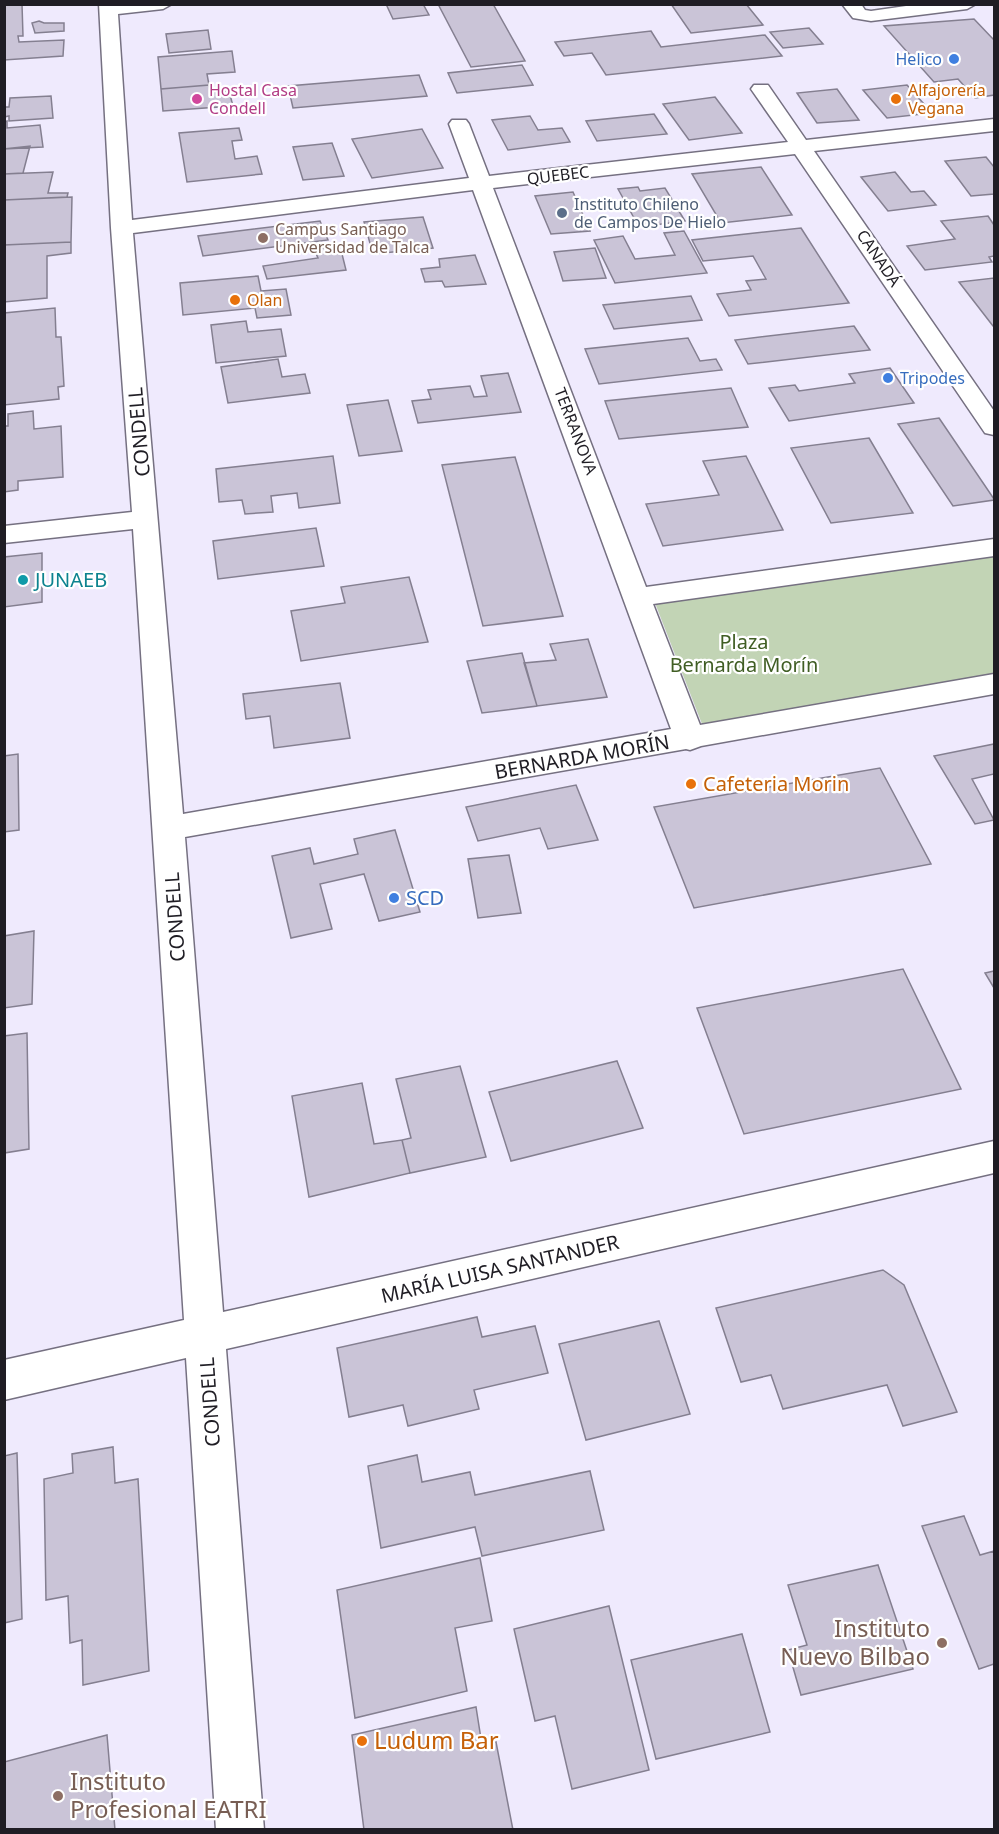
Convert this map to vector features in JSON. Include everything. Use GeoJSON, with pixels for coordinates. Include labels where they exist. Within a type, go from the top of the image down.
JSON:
{"type":"FeatureCollection","features":[{"type":"Feature","properties":{"kind":"street"},"geometry":{"type":"LineString","coordinates":[[108,7],[163,4]]}},
{"type":"Feature","properties":{"kind":"street"},"geometry":{"type":"LineString","coordinates":[[851,4],[859,14],[871,16],[967,4]]}},
{"type":"Feature","properties":{"kind":"street","name":"CONDELL"},"geometry":{"type":"LineString","coordinates":[[108,7],[122,228],[169,828],[240,1830]]}},
{"type":"Feature","properties":{"kind":"street","name":"CANADÁ"},"geometry":{"type":"LineString","coordinates":[[761,89],[994,428]]}},
{"type":"Feature","properties":{"kind":"street","name":"TERRANOVA"},"geometry":{"type":"LineString","coordinates":[[459,124],[690,738]]}},
{"type":"Feature","properties":{"kind":"street","name":"QUEBEC"},"geometry":{"type":"LineString","coordinates":[[122,228],[482,183],[994,125]]}},
{"type":"Feature","properties":{"kind":"street"},"geometry":{"type":"LineString","coordinates":[[4,535],[146,519]]}},
{"type":"Feature","properties":{"kind":"street"},"geometry":{"type":"LineString","coordinates":[[638,597],[994,547]]}},
{"type":"Feature","properties":{"kind":"street","name":"BERNARDA MORÍN"},"geometry":{"type":"LineString","coordinates":[[169,828],[994,684]]}},
{"type":"Feature","properties":{"kind":"street","name":"MARÍA LUISA SANTANDER"},"geometry":{"type":"LineString","coordinates":[[4,1380],[994,1157]]}},
{"type":"Feature","properties":{"kind":"green space","name":"Plaza Bernarda Morín"},"geometry":{"type":"Polygon","coordinates":[[[994,555],[994,676],[702,724],[655,603],[994,555]]]}},
{"type":"Feature","properties":{"kind":"building"},"geometry":{"type":"Polygon","coordinates":[[[22,4],[23,36],[18,36],[19,42],[64,40],[63,56],[4,60],[4,5],[22,4]]]}},
{"type":"Feature","properties":{"kind":"building"},"geometry":{"type":"Polygon","coordinates":[[[386,4],[423,4],[429,15],[393,19],[386,4]]]}},
{"type":"Feature","properties":{"kind":"building"},"geometry":{"type":"Polygon","coordinates":[[[438,4],[493,4],[525,61],[471,67],[438,4]]]}},
{"type":"Feature","properties":{"kind":"building"},"geometry":{"type":"Polygon","coordinates":[[[671,4],[746,4],[763,25],[691,33],[671,4]]]}},
{"type":"Feature","properties":{"kind":"building","name":"Helico"},"geometry":{"type":"Polygon","coordinates":[[[974,19],[994,40],[994,95],[975,98],[958,79],[934,82],[884,26],[974,19]]]}},
{"type":"Feature","properties":{"kind":"building"},"geometry":{"type":"Polygon","coordinates":[[[39,21],[64,23],[64,31],[35,33],[32,23],[39,21]]]}},
{"type":"Feature","properties":{"kind":"building"},"geometry":{"type":"Polygon","coordinates":[[[809,28],[823,44],[783,48],[770,32],[809,28]]]}},
{"type":"Feature","properties":{"kind":"building"},"geometry":{"type":"Polygon","coordinates":[[[208,30],[211,49],[169,53],[166,34],[208,30]]]}},
{"type":"Feature","properties":{"kind":"building"},"geometry":{"type":"Polygon","coordinates":[[[651,31],[661,47],[765,35],[782,56],[606,75],[592,53],[564,56],[555,42],[651,31]]]}},
{"type":"Feature","properties":{"kind":"building"},"geometry":{"type":"Polygon","coordinates":[[[232,51],[235,72],[207,74],[209,85],[161,89],[158,57],[232,51]]]}},
{"type":"Feature","properties":{"kind":"building"},"geometry":{"type":"Polygon","coordinates":[[[522,65],[533,85],[457,93],[448,73],[522,65]]]}},
{"type":"Feature","properties":{"kind":"building"},"geometry":{"type":"Polygon","coordinates":[[[419,75],[427,96],[293,108],[288,86],[419,75]]]}},
{"type":"Feature","properties":{"kind":"building","name":"Hostal Casa Condell"},"geometry":{"type":"Polygon","coordinates":[[[209,85],[210,92],[229,91],[233,106],[163,111],[161,89],[209,85]]]}},
{"type":"Feature","properties":{"kind":"building"},"geometry":{"type":"Polygon","coordinates":[[[907,85],[932,113],[887,118],[863,90],[907,85]]]}},
{"type":"Feature","properties":{"kind":"building"},"geometry":{"type":"Polygon","coordinates":[[[837,89],[859,120],[817,123],[797,93],[837,89]]]}},
{"type":"Feature","properties":{"kind":"building"},"geometry":{"type":"Polygon","coordinates":[[[51,96],[53,118],[9,121],[9,116],[4,117],[4,107],[9,107],[10,98],[51,96]]]}},
{"type":"Feature","properties":{"kind":"building"},"geometry":{"type":"Polygon","coordinates":[[[715,97],[742,133],[689,140],[663,104],[715,97]]]}},
{"type":"Feature","properties":{"kind":"building"},"geometry":{"type":"Polygon","coordinates":[[[654,114],[667,134],[597,141],[586,121],[654,114]]]}},
{"type":"Feature","properties":{"kind":"building"},"geometry":{"type":"Polygon","coordinates":[[[530,116],[538,130],[562,128],[570,142],[508,150],[492,120],[530,116]]]}},
{"type":"Feature","properties":{"kind":"building"},"geometry":{"type":"Polygon","coordinates":[[[7,121],[7,128],[40,125],[43,147],[4,149],[4,122],[7,121]]]}},
{"type":"Feature","properties":{"kind":"building"},"geometry":{"type":"Polygon","coordinates":[[[239,128],[242,140],[232,141],[235,159],[257,156],[262,174],[187,182],[179,133],[239,128]]]}},
{"type":"Feature","properties":{"kind":"building"},"geometry":{"type":"Polygon","coordinates":[[[422,129],[443,168],[372,178],[352,139],[422,129]]]}},
{"type":"Feature","properties":{"kind":"building"},"geometry":{"type":"Polygon","coordinates":[[[332,143],[344,176],[303,180],[293,147],[332,143]]]}},
{"type":"Feature","properties":{"kind":"building"},"geometry":{"type":"Polygon","coordinates":[[[30,146],[23,173],[4,174],[4,149],[30,146]]]}},
{"type":"Feature","properties":{"kind":"building"},"geometry":{"type":"Polygon","coordinates":[[[986,157],[994,167],[994,194],[971,196],[945,161],[986,157]]]}},
{"type":"Feature","properties":{"kind":"building"},"geometry":{"type":"Polygon","coordinates":[[[761,167],[792,215],[721,223],[692,174],[761,167]]]}},
{"type":"Feature","properties":{"kind":"building"},"geometry":{"type":"Polygon","coordinates":[[[53,172],[48,193],[68,193],[67,197],[4,200],[4,174],[53,172]]]}},
{"type":"Feature","properties":{"kind":"building"},"geometry":{"type":"Polygon","coordinates":[[[895,172],[911,192],[924,191],[936,205],[888,211],[861,177],[895,172]]]}},
{"type":"Feature","properties":{"kind":"building"},"geometry":{"type":"Polygon","coordinates":[[[638,187],[640,191],[665,188],[685,221],[639,227],[618,189],[638,187]]]}},
{"type":"Feature","properties":{"kind":"building","name":"Instituto Chileno de Campos De Hielo"},"geometry":{"type":"Polygon","coordinates":[[[573,192],[590,231],[551,234],[535,196],[573,192]]]}},
{"type":"Feature","properties":{"kind":"building"},"geometry":{"type":"Polygon","coordinates":[[[72,197],[71,242],[4,245],[4,200],[72,197]]]}},
{"type":"Feature","properties":{"kind":"building"},"geometry":{"type":"Polygon","coordinates":[[[988,216],[994,225],[994,256],[989,257],[992,262],[925,270],[907,246],[955,239],[941,221],[988,216]]]}},
{"type":"Feature","properties":{"kind":"building"},"geometry":{"type":"Polygon","coordinates":[[[423,217],[433,248],[373,254],[364,222],[423,217]]]}},
{"type":"Feature","properties":{"kind":"building","name":"Campus Santiago Universidad de Talca"},"geometry":{"type":"Polygon","coordinates":[[[320,221],[328,240],[203,256],[198,236],[320,221]]]}},
{"type":"Feature","properties":{"kind":"building"},"geometry":{"type":"Polygon","coordinates":[[[801,228],[849,303],[729,316],[717,294],[751,290],[746,281],[766,279],[753,256],[703,261],[692,240],[801,228]]]}},
{"type":"Feature","properties":{"kind":"building"},"geometry":{"type":"Polygon","coordinates":[[[684,231],[707,273],[615,283],[594,240],[623,236],[635,259],[675,255],[664,233],[684,231]]]}},
{"type":"Feature","properties":{"kind":"building"},"geometry":{"type":"Polygon","coordinates":[[[71,242],[71,253],[47,256],[47,298],[4,302],[4,245],[71,242]]]}},
{"type":"Feature","properties":{"kind":"building"},"geometry":{"type":"Polygon","coordinates":[[[340,246],[346,270],[267,279],[263,266],[318,258],[314,249],[340,246]]]}},
{"type":"Feature","properties":{"kind":"building"},"geometry":{"type":"Polygon","coordinates":[[[595,248],[606,278],[563,281],[554,252],[595,248]]]}},
{"type":"Feature","properties":{"kind":"building"},"geometry":{"type":"Polygon","coordinates":[[[475,255],[486,284],[445,287],[442,281],[425,282],[421,269],[440,267],[439,259],[475,255]]]}},
{"type":"Feature","properties":{"kind":"building","name":"Olan"},"geometry":{"type":"Polygon","coordinates":[[[258,276],[261,291],[286,289],[291,315],[257,318],[255,308],[183,315],[180,283],[258,276]]]}},
{"type":"Feature","properties":{"kind":"building"},"geometry":{"type":"Polygon","coordinates":[[[994,278],[994,326],[993,326],[959,282],[994,278]]]}},
{"type":"Feature","properties":{"kind":"building"},"geometry":{"type":"Polygon","coordinates":[[[691,296],[702,320],[614,329],[603,305],[691,296]]]}},
{"type":"Feature","properties":{"kind":"building"},"geometry":{"type":"Polygon","coordinates":[[[55,308],[56,337],[61,337],[64,386],[58,387],[59,399],[4,405],[4,313],[55,308]]]}},
{"type":"Feature","properties":{"kind":"building"},"geometry":{"type":"Polygon","coordinates":[[[246,321],[248,332],[281,329],[286,356],[216,363],[211,325],[246,321]]]}},
{"type":"Feature","properties":{"kind":"building"},"geometry":{"type":"Polygon","coordinates":[[[854,326],[870,350],[748,364],[735,340],[854,326]]]}},
{"type":"Feature","properties":{"kind":"building"},"geometry":{"type":"Polygon","coordinates":[[[688,338],[700,361],[716,359],[722,370],[599,384],[585,349],[688,338]]]}},
{"type":"Feature","properties":{"kind":"building"},"geometry":{"type":"Polygon","coordinates":[[[278,359],[282,377],[305,374],[310,393],[228,403],[221,367],[278,359]]]}},
{"type":"Feature","properties":{"kind":"building"},"geometry":{"type":"Polygon","coordinates":[[[890,368],[914,403],[789,421],[769,388],[795,385],[799,391],[855,383],[849,374],[890,368]]]}},
{"type":"Feature","properties":{"kind":"building"},"geometry":{"type":"Polygon","coordinates":[[[508,373],[521,412],[418,423],[412,401],[431,399],[428,390],[470,386],[474,397],[487,396],[481,376],[508,373]]]}},
{"type":"Feature","properties":{"kind":"building"},"geometry":{"type":"Polygon","coordinates":[[[731,388],[748,427],[619,439],[605,401],[731,388]]]}},
{"type":"Feature","properties":{"kind":"building"},"geometry":{"type":"Polygon","coordinates":[[[388,400],[402,451],[359,456],[347,405],[388,400]]]}},
{"type":"Feature","properties":{"kind":"building"},"geometry":{"type":"Polygon","coordinates":[[[33,411],[34,429],[61,426],[63,477],[18,481],[18,490],[4,492],[4,426],[8,426],[8,414],[33,411]]]}},
{"type":"Feature","properties":{"kind":"building"},"geometry":{"type":"Polygon","coordinates":[[[939,418],[994,500],[953,506],[898,424],[939,418]]]}},
{"type":"Feature","properties":{"kind":"building"},"geometry":{"type":"Polygon","coordinates":[[[869,438],[913,513],[831,523],[791,448],[869,438]]]}},
{"type":"Feature","properties":{"kind":"building"},"geometry":{"type":"Polygon","coordinates":[[[333,456],[340,503],[299,508],[297,493],[271,496],[273,512],[245,514],[242,500],[219,502],[216,469],[333,456]]]}},
{"type":"Feature","properties":{"kind":"building"},"geometry":{"type":"Polygon","coordinates":[[[746,456],[783,530],[663,546],[646,504],[719,495],[703,461],[746,456]]]}},
{"type":"Feature","properties":{"kind":"building"},"geometry":{"type":"Polygon","coordinates":[[[515,457],[563,616],[483,626],[442,465],[515,457]]]}},
{"type":"Feature","properties":{"kind":"building"},"geometry":{"type":"Polygon","coordinates":[[[316,528],[324,566],[218,579],[213,541],[316,528]]]}},
{"type":"Feature","properties":{"kind":"building","name":"JUNAEB"},"geometry":{"type":"Polygon","coordinates":[[[42,553],[42,602],[4,607],[4,557],[42,553]]]}},
{"type":"Feature","properties":{"kind":"building"},"geometry":{"type":"Polygon","coordinates":[[[409,577],[428,642],[301,661],[291,611],[345,603],[341,587],[409,577]]]}},
{"type":"Feature","properties":{"kind":"building"},"geometry":{"type":"Polygon","coordinates":[[[588,639],[607,697],[537,706],[524,663],[556,660],[550,644],[588,639]]]}},
{"type":"Feature","properties":{"kind":"building"},"geometry":{"type":"Polygon","coordinates":[[[522,653],[537,706],[482,713],[467,661],[522,653]]]}},
{"type":"Feature","properties":{"kind":"building"},"geometry":{"type":"Polygon","coordinates":[[[340,683],[350,738],[274,748],[270,716],[246,719],[243,694],[340,683]]]}},
{"type":"Feature","properties":{"kind":"building"},"geometry":{"type":"Polygon","coordinates":[[[994,744],[994,774],[972,779],[994,820],[975,824],[934,756],[994,744]]]}},
{"type":"Feature","properties":{"kind":"building"},"geometry":{"type":"Polygon","coordinates":[[[18,754],[19,830],[4,832],[4,756],[18,754]]]}},
{"type":"Feature","properties":{"kind":"building"},"geometry":{"type":"Polygon","coordinates":[[[880,768],[931,864],[694,908],[654,807],[880,768]]]}},
{"type":"Feature","properties":{"kind":"building"},"geometry":{"type":"Polygon","coordinates":[[[576,785],[598,840],[548,849],[540,828],[478,841],[466,807],[576,785]]]}},
{"type":"Feature","properties":{"kind":"building","name":"SCD"},"geometry":{"type":"Polygon","coordinates":[[[395,830],[420,912],[379,921],[364,874],[320,884],[332,929],[291,938],[272,856],[310,848],[314,864],[358,854],[354,839],[395,830]]]}},
{"type":"Feature","properties":{"kind":"building"},"geometry":{"type":"Polygon","coordinates":[[[509,855],[521,913],[478,918],[468,859],[509,855]]]}},
{"type":"Feature","properties":{"kind":"building"},"geometry":{"type":"Polygon","coordinates":[[[34,931],[32,1004],[4,1008],[4,936],[34,931]]]}},
{"type":"Feature","properties":{"kind":"building"},"geometry":{"type":"Polygon","coordinates":[[[903,969],[961,1089],[744,1134],[697,1008],[903,969]]]}},
{"type":"Feature","properties":{"kind":"building"},"geometry":{"type":"Polygon","coordinates":[[[994,971],[994,988],[985,973],[994,971]]]}},
{"type":"Feature","properties":{"kind":"building"},"geometry":{"type":"Polygon","coordinates":[[[27,1033],[29,1149],[4,1153],[4,1036],[27,1033]]]}},
{"type":"Feature","properties":{"kind":"building"},"geometry":{"type":"Polygon","coordinates":[[[617,1061],[643,1128],[511,1161],[489,1092],[617,1061]]]}},
{"type":"Feature","properties":{"kind":"building"},"geometry":{"type":"Polygon","coordinates":[[[460,1066],[486,1157],[410,1173],[402,1140],[411,1138],[396,1079],[460,1066]]]}},
{"type":"Feature","properties":{"kind":"building"},"geometry":{"type":"Polygon","coordinates":[[[362,1083],[374,1144],[402,1140],[410,1173],[309,1197],[292,1096],[362,1083]]]}},
{"type":"Feature","properties":{"kind":"building"},"geometry":{"type":"Polygon","coordinates":[[[883,1270],[904,1285],[957,1412],[903,1426],[887,1385],[783,1409],[771,1375],[741,1382],[716,1308],[883,1270]]]}},
{"type":"Feature","properties":{"kind":"building"},"geometry":{"type":"Polygon","coordinates":[[[477,1317],[482,1337],[535,1326],[548,1373],[474,1390],[479,1409],[408,1426],[403,1405],[349,1417],[337,1348],[477,1317]]]}},
{"type":"Feature","properties":{"kind":"building"},"geometry":{"type":"Polygon","coordinates":[[[659,1321],[690,1414],[586,1440],[559,1344],[659,1321]]]}},
{"type":"Feature","properties":{"kind":"building"},"geometry":{"type":"Polygon","coordinates":[[[113,1447],[115,1483],[138,1479],[149,1671],[83,1685],[82,1640],[70,1643],[68,1596],[46,1600],[44,1479],[73,1473],[72,1454],[113,1447]]]}},
{"type":"Feature","properties":{"kind":"building"},"geometry":{"type":"Polygon","coordinates":[[[17,1453],[22,1619],[4,1623],[4,1456],[17,1453]]]}},
{"type":"Feature","properties":{"kind":"building"},"geometry":{"type":"Polygon","coordinates":[[[417,1455],[422,1482],[470,1472],[475,1495],[590,1471],[604,1530],[482,1556],[475,1527],[381,1548],[368,1466],[417,1455]]]}},
{"type":"Feature","properties":{"kind":"building"},"geometry":{"type":"Polygon","coordinates":[[[964,1516],[980,1555],[994,1551],[994,1664],[979,1669],[922,1526],[964,1516]]]}},
{"type":"Feature","properties":{"kind":"building"},"geometry":{"type":"Polygon","coordinates":[[[480,1558],[492,1621],[455,1628],[467,1691],[355,1718],[337,1590],[480,1558]]]}},
{"type":"Feature","properties":{"kind":"building"},"geometry":{"type":"Polygon","coordinates":[[[878,1565],[913,1669],[801,1695],[788,1650],[807,1645],[788,1585],[878,1565]]]}},
{"type":"Feature","properties":{"kind":"building"},"geometry":{"type":"Polygon","coordinates":[[[609,1606],[649,1770],[572,1789],[555,1716],[535,1721],[514,1629],[609,1606]]]}},
{"type":"Feature","properties":{"kind":"building"},"geometry":{"type":"Polygon","coordinates":[[[742,1634],[770,1732],[656,1759],[631,1660],[742,1634]]]}},
{"type":"Feature","properties":{"kind":"building"},"geometry":{"type":"Polygon","coordinates":[[[476,1707],[482,1745],[496,1742],[513,1830],[364,1830],[352,1735],[476,1707]]]}},
{"type":"Feature","properties":{"kind":"building","name":"Instituto Profesional EATRI"},"geometry":{"type":"Polygon","coordinates":[[[107,1735],[115,1830],[4,1830],[4,1762],[107,1735]]]}},
{"type":"Feature","properties":{"kind":"place","name":"Helico"},"geometry":{"type":"Point","coordinates":[954,59]}},
{"type":"Feature","properties":{"kind":"place","name":"Hostal Casa Condell"},"geometry":{"type":"Point","coordinates":[197,99]}},
{"type":"Feature","properties":{"kind":"place","name":"Alfajorería Vegana"},"geometry":{"type":"Point","coordinates":[896,99]}},
{"type":"Feature","properties":{"kind":"place","name":"Instituto Chileno de Campos De Hielo"},"geometry":{"type":"Point","coordinates":[562,213]}},
{"type":"Feature","properties":{"kind":"place","name":"Campus Santiago Universidad de Talca"},"geometry":{"type":"Point","coordinates":[263,238]}},
{"type":"Feature","properties":{"kind":"place","name":"Olan"},"geometry":{"type":"Point","coordinates":[235,300]}},
{"type":"Feature","properties":{"kind":"place","name":"Tripodes"},"geometry":{"type":"Point","coordinates":[888,378]}},
{"type":"Feature","properties":{"kind":"place","name":"JUNAEB"},"geometry":{"type":"Point","coordinates":[23,580]}},
{"type":"Feature","properties":{"kind":"place","name":"Cafeteria Morin"},"geometry":{"type":"Point","coordinates":[691,784]}},
{"type":"Feature","properties":{"kind":"place","name":"SCD"},"geometry":{"type":"Point","coordinates":[394,898]}},
{"type":"Feature","properties":{"kind":"place","name":"Instituto Nuevo Bilbao"},"geometry":{"type":"Point","coordinates":[942,1643]}},
{"type":"Feature","properties":{"kind":"place","name":"Ludum Bar"},"geometry":{"type":"Point","coordinates":[362,1741]}},
{"type":"Feature","properties":{"kind":"place","name":"Instituto Profesional EATRI"},"geometry":{"type":"Point","coordinates":[58,1796]}}]}
